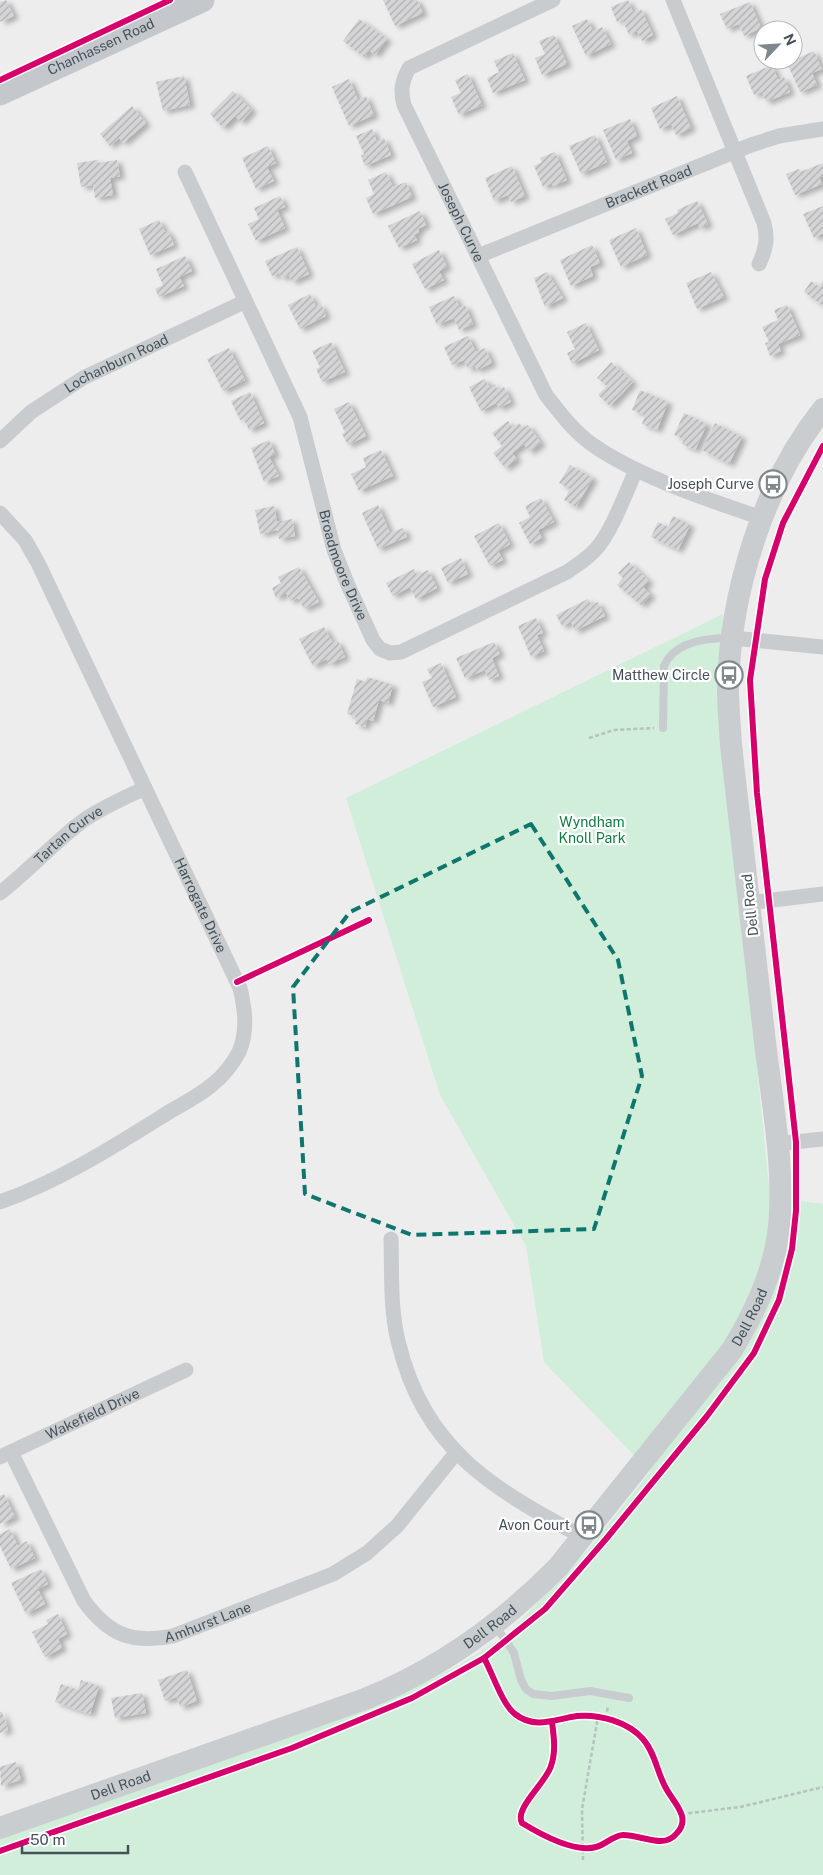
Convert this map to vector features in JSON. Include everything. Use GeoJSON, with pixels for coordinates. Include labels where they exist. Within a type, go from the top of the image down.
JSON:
{"type":"FeatureCollection","features":[{"type":"Feature","properties":{"kind":"main road","name":"Chanhassen Road"},"geometry":{"type":"LineString","coordinates":[[0,93],[202,0]]}},
{"type":"Feature","properties":{"kind":"street","name":"Joseph Curve"},"geometry":{"type":"LineString","coordinates":[[552,0],[409,68],[402,80],[401,92],[404,105],[546,395],[567,422],[592,444],[636,470],[762,518]]}},
{"type":"Feature","properties":{"kind":"street"},"geometry":{"type":"LineString","coordinates":[[673,0],[735,151],[767,236],[765,252],[759,264]]}},
{"type":"Feature","properties":{"kind":"street","name":"Brackett Road"},"geometry":{"type":"LineString","coordinates":[[478,256],[735,151],[779,136],[823,129]]}},
{"type":"Feature","properties":{"kind":"street","name":"Broadmoore Drive"},"geometry":{"type":"LineString","coordinates":[[185,172],[244,302],[300,417],[334,550],[369,632],[380,649],[390,653],[401,652],[567,572],[582,562],[596,549],[606,533],[636,470]]}},
{"type":"Feature","properties":{"kind":"street","name":"Lochanburn Road"},"geometry":{"type":"LineString","coordinates":[[0,441],[31,412],[83,378],[244,302]]}},
{"type":"Feature","properties":{"kind":"street","name":"Dell Road"},"geometry":{"type":"LineString","coordinates":[[0,1828],[397,1686],[450,1656],[501,1634],[532,1594],[583,1537],[732,1350],[748,1324],[764,1289],[779,1228],[780,1192],[732,745],[728,688],[733,638],[749,557],[762,518],[802,440],[823,409]]}},
{"type":"Feature","properties":{"kind":"street","name":"Harrogate Drive"},"geometry":{"type":"LineString","coordinates":[[0,513],[26,540],[38,562],[240,988],[245,1009],[245,1030],[239,1051],[227,1069],[204,1090],[80,1165],[0,1202]]}},
{"type":"Feature","properties":{"kind":"street"},"geometry":{"type":"LineString","coordinates":[[733,638],[823,647]]}},
{"type":"Feature","properties":{"kind":"street","name":"Tartan Curve"},"geometry":{"type":"LineString","coordinates":[[0,893],[25,874],[83,822],[104,807],[145,788]]}},
{"type":"Feature","properties":{"kind":"street"},"geometry":{"type":"LineString","coordinates":[[749,903],[823,894]]}},
{"type":"Feature","properties":{"kind":"street"},"geometry":{"type":"LineString","coordinates":[[776,1144],[823,1139]]}},
{"type":"Feature","properties":{"kind":"street"},"geometry":{"type":"LineString","coordinates":[[391,1239],[392,1301],[397,1340],[408,1376],[424,1411],[456,1453],[473,1469],[504,1492],[583,1537]]}},
{"type":"Feature","properties":{"kind":"street","name":"Wakefield Drive"},"geometry":{"type":"LineString","coordinates":[[5,1454],[186,1370]]}},
{"type":"Feature","properties":{"kind":"street","name":"Amhurst Lane"},"geometry":{"type":"LineString","coordinates":[[5,1454],[84,1601],[96,1618],[112,1630],[132,1638],[153,1640],[173,1636],[333,1574],[367,1553],[397,1526],[456,1453]]}},
{"type":"Feature","properties":{"kind":"lane"},"geometry":{"type":"LineString","coordinates":[[663,728],[664,666],[666,660],[681,648],[701,639],[733,638]]}},
{"type":"Feature","properties":{"kind":"lane"},"geometry":{"type":"LineString","coordinates":[[501,1634],[514,1653],[521,1680],[526,1689],[533,1694],[552,1696],[590,1691],[629,1698]]}},
{"type":"Feature","properties":{"kind":"path"},"geometry":{"type":"LineString","coordinates":[[589,738],[614,730],[663,728]]}},
{"type":"Feature","properties":{"kind":"path"},"geometry":{"type":"LineString","coordinates":[[476,1663],[484,1658],[501,1634]]}},
{"type":"Feature","properties":{"kind":"path"},"geometry":{"type":"LineString","coordinates":[[484,1658],[514,1713],[530,1721],[552,1722],[577,1716],[598,1717],[619,1723],[632,1730],[650,1748],[667,1790],[682,1814],[680,1829],[670,1839],[662,1842],[622,1835],[595,1848],[574,1846],[552,1840],[522,1823],[520,1819],[523,1807],[542,1785],[552,1765],[554,1739],[552,1722]]}},
{"type":"Feature","properties":{"kind":"path"},"geometry":{"type":"LineString","coordinates":[[583,1860],[582,1809],[598,1717]]}},
{"type":"Feature","properties":{"kind":"path"},"geometry":{"type":"LineString","coordinates":[[682,1814],[740,1807],[823,1787]]}},
{"type":"Feature","properties":{"kind":"highlighted area"},"geometry":{"type":"Polygon","coordinates":[[[531,824],[618,960],[642,1076],[594,1229],[412,1235],[305,1194],[293,987],[350,912],[531,824]]]}},
{"type":"Feature","properties":{"kind":"green space","name":"Wyndham Knoll Park"},"geometry":{"type":"Polygon","coordinates":[[[723,614],[719,684],[770,1197],[823,1204],[823,1875],[0,1875],[0,1839],[349,1715],[405,1693],[459,1665],[508,1634],[592,1545],[650,1472],[544,1362],[526,1246],[440,1095],[346,798],[723,614]]]}},
{"type":"Feature","properties":{"kind":"building"},"geometry":{"type":"Polygon","coordinates":[[[6,0],[14,16],[0,22],[0,2],[6,0]]]}},
{"type":"Feature","properties":{"kind":"building"},"geometry":{"type":"Polygon","coordinates":[[[383,0],[417,0],[423,13],[395,26],[383,0]]]}},
{"type":"Feature","properties":{"kind":"building"},"geometry":{"type":"Polygon","coordinates":[[[628,0],[633,12],[641,9],[653,35],[642,41],[637,31],[629,35],[622,19],[617,22],[611,7],[628,0]]]}},
{"type":"Feature","properties":{"kind":"building"},"geometry":{"type":"Polygon","coordinates":[[[750,2],[758,20],[753,20],[753,32],[744,36],[739,24],[727,29],[720,14],[750,2]]]}},
{"type":"Feature","properties":{"kind":"building"},"geometry":{"type":"Polygon","coordinates":[[[359,19],[387,39],[375,55],[369,50],[364,57],[343,41],[359,19]]]}},
{"type":"Feature","properties":{"kind":"building"},"geometry":{"type":"Polygon","coordinates":[[[587,19],[593,31],[602,27],[611,44],[586,56],[572,26],[587,19]]]}},
{"type":"Feature","properties":{"kind":"building"},"geometry":{"type":"Polygon","coordinates":[[[554,35],[567,64],[542,75],[535,58],[545,54],[539,41],[554,35]]]}},
{"type":"Feature","properties":{"kind":"building"},"geometry":{"type":"Polygon","coordinates":[[[814,51],[822,69],[812,73],[817,85],[800,92],[790,70],[803,70],[803,56],[814,51]]]}},
{"type":"Feature","properties":{"kind":"building"},"geometry":{"type":"Polygon","coordinates":[[[513,53],[525,80],[493,93],[487,78],[499,72],[494,61],[513,53]]]}},
{"type":"Feature","properties":{"kind":"building"},"geometry":{"type":"Polygon","coordinates":[[[760,70],[774,70],[778,80],[784,77],[790,92],[766,102],[762,92],[754,95],[746,76],[760,70]]]}},
{"type":"Feature","properties":{"kind":"building"},"geometry":{"type":"Polygon","coordinates":[[[468,74],[482,105],[459,115],[451,97],[461,93],[455,80],[468,74]]]}},
{"type":"Feature","properties":{"kind":"building"},"geometry":{"type":"Polygon","coordinates":[[[184,76],[190,105],[163,111],[156,82],[184,76]]]}},
{"type":"Feature","properties":{"kind":"building"},"geometry":{"type":"Polygon","coordinates":[[[349,79],[358,100],[366,96],[374,115],[349,126],[332,87],[349,79]]]}},
{"type":"Feature","properties":{"kind":"building"},"geometry":{"type":"Polygon","coordinates":[[[233,91],[252,110],[241,122],[235,116],[223,128],[210,114],[233,91]]]}},
{"type":"Feature","properties":{"kind":"building"},"geometry":{"type":"Polygon","coordinates":[[[677,96],[691,128],[676,135],[671,124],[660,129],[651,108],[677,96]]]}},
{"type":"Feature","properties":{"kind":"building"},"geometry":{"type":"Polygon","coordinates":[[[132,106],[146,123],[123,143],[119,138],[110,146],[100,134],[132,106]]]}},
{"type":"Feature","properties":{"kind":"building"},"geometry":{"type":"Polygon","coordinates":[[[630,119],[637,136],[627,141],[632,153],[616,160],[603,130],[630,119]]]}},
{"type":"Feature","properties":{"kind":"building"},"geometry":{"type":"Polygon","coordinates":[[[372,129],[377,142],[384,138],[391,155],[365,166],[361,156],[364,154],[356,136],[372,129]]]}},
{"type":"Feature","properties":{"kind":"building"},"geometry":{"type":"Polygon","coordinates":[[[595,135],[607,162],[581,174],[569,146],[595,135]]]}},
{"type":"Feature","properties":{"kind":"building"},"geometry":{"type":"Polygon","coordinates":[[[268,146],[276,163],[267,167],[274,181],[256,189],[242,158],[268,146]]]}},
{"type":"Feature","properties":{"kind":"building"},"geometry":{"type":"Polygon","coordinates":[[[555,152],[567,180],[553,186],[552,183],[543,187],[534,166],[542,162],[540,158],[555,152]]]}},
{"type":"Feature","properties":{"kind":"building"},"geometry":{"type":"Polygon","coordinates":[[[98,160],[98,163],[117,160],[120,176],[110,178],[113,195],[95,198],[93,185],[81,187],[77,163],[98,160]]]}},
{"type":"Feature","properties":{"kind":"building"},"geometry":{"type":"Polygon","coordinates":[[[823,163],[823,176],[819,177],[822,184],[795,195],[786,174],[799,169],[800,172],[823,163]]]}},
{"type":"Feature","properties":{"kind":"building"},"geometry":{"type":"Polygon","coordinates":[[[512,166],[525,196],[511,202],[508,195],[494,201],[485,178],[512,166]]]}},
{"type":"Feature","properties":{"kind":"building"},"geometry":{"type":"Polygon","coordinates":[[[386,172],[393,187],[406,182],[412,197],[373,214],[366,198],[374,194],[368,180],[386,172]]]}},
{"type":"Feature","properties":{"kind":"building"},"geometry":{"type":"Polygon","coordinates":[[[280,196],[285,207],[277,210],[285,228],[256,241],[248,224],[259,219],[254,208],[280,196]]]}},
{"type":"Feature","properties":{"kind":"building"},"geometry":{"type":"Polygon","coordinates":[[[697,201],[708,224],[700,228],[698,223],[673,235],[665,219],[678,213],[677,210],[697,201]]]}},
{"type":"Feature","properties":{"kind":"building"},"geometry":{"type":"Polygon","coordinates":[[[823,206],[823,233],[814,238],[803,214],[823,206]]]}},
{"type":"Feature","properties":{"kind":"building"},"geometry":{"type":"Polygon","coordinates":[[[420,211],[426,225],[418,229],[419,232],[414,235],[417,240],[399,248],[388,226],[420,211]]]}},
{"type":"Feature","properties":{"kind":"building"},"geometry":{"type":"Polygon","coordinates":[[[159,220],[165,232],[168,231],[174,245],[150,255],[139,229],[159,220]]]}},
{"type":"Feature","properties":{"kind":"building"},"geometry":{"type":"Polygon","coordinates":[[[636,228],[647,255],[621,267],[609,240],[636,228]]]}},
{"type":"Feature","properties":{"kind":"building"},"geometry":{"type":"Polygon","coordinates":[[[592,245],[600,263],[590,267],[593,276],[571,286],[560,260],[592,245]]]}},
{"type":"Feature","properties":{"kind":"building"},"geometry":{"type":"Polygon","coordinates":[[[297,247],[309,274],[292,282],[289,275],[282,278],[279,273],[272,276],[265,261],[297,247]]]}},
{"type":"Feature","properties":{"kind":"building"},"geometry":{"type":"Polygon","coordinates":[[[439,250],[447,267],[439,271],[444,280],[425,289],[412,264],[439,250]]]}},
{"type":"Feature","properties":{"kind":"building"},"geometry":{"type":"Polygon","coordinates":[[[185,256],[192,271],[179,277],[184,286],[159,297],[155,289],[163,285],[156,269],[185,256]]]}},
{"type":"Feature","properties":{"kind":"building"},"geometry":{"type":"Polygon","coordinates":[[[547,272],[563,298],[545,307],[534,278],[547,272]]]}},
{"type":"Feature","properties":{"kind":"building"},"geometry":{"type":"Polygon","coordinates":[[[711,272],[724,297],[697,309],[686,283],[711,272]]]}},
{"type":"Feature","properties":{"kind":"building"},"geometry":{"type":"Polygon","coordinates":[[[811,281],[819,287],[823,281],[823,306],[804,292],[811,281]]]}},
{"type":"Feature","properties":{"kind":"building"},"geometry":{"type":"Polygon","coordinates":[[[310,294],[316,307],[321,304],[326,316],[300,329],[288,305],[310,294]]]}},
{"type":"Feature","properties":{"kind":"building"},"geometry":{"type":"Polygon","coordinates":[[[454,296],[460,308],[465,305],[473,324],[459,330],[454,318],[437,325],[429,307],[454,296]]]}},
{"type":"Feature","properties":{"kind":"building"},"geometry":{"type":"Polygon","coordinates":[[[787,305],[800,335],[778,344],[781,351],[770,356],[765,343],[769,342],[762,327],[778,320],[774,310],[787,305]]]}},
{"type":"Feature","properties":{"kind":"building"},"geometry":{"type":"Polygon","coordinates":[[[586,323],[599,350],[572,364],[567,353],[575,349],[567,332],[586,323]]]}},
{"type":"Feature","properties":{"kind":"building"},"geometry":{"type":"Polygon","coordinates":[[[468,336],[476,352],[485,348],[492,363],[477,370],[475,366],[468,369],[464,360],[452,365],[444,347],[468,336]]]}},
{"type":"Feature","properties":{"kind":"building"},"geometry":{"type":"Polygon","coordinates":[[[331,342],[345,372],[322,382],[316,369],[320,367],[312,351],[331,342]]]}},
{"type":"Feature","properties":{"kind":"building"},"geometry":{"type":"Polygon","coordinates":[[[229,348],[245,380],[223,391],[207,359],[229,348]]]}},
{"type":"Feature","properties":{"kind":"building"},"geometry":{"type":"Polygon","coordinates":[[[611,362],[633,382],[610,406],[598,395],[607,386],[597,378],[611,362]]]}},
{"type":"Feature","properties":{"kind":"building"},"geometry":{"type":"Polygon","coordinates":[[[485,379],[489,387],[495,384],[498,390],[504,387],[511,402],[499,408],[496,403],[481,411],[469,387],[485,379]]]}},
{"type":"Feature","properties":{"kind":"building"},"geometry":{"type":"Polygon","coordinates":[[[640,390],[668,402],[657,430],[642,424],[645,415],[632,410],[640,390]]]}},
{"type":"Feature","properties":{"kind":"building"},"geometry":{"type":"Polygon","coordinates":[[[250,392],[264,423],[249,430],[244,419],[240,420],[231,401],[250,392]]]}},
{"type":"Feature","properties":{"kind":"building"},"geometry":{"type":"Polygon","coordinates":[[[349,402],[366,436],[348,445],[342,434],[345,432],[334,409],[349,402]]]}},
{"type":"Feature","properties":{"kind":"building"},"geometry":{"type":"Polygon","coordinates":[[[684,413],[707,424],[695,450],[682,444],[684,439],[674,435],[684,413]]]}},
{"type":"Feature","properties":{"kind":"building"},"geometry":{"type":"Polygon","coordinates":[[[508,421],[513,428],[519,423],[523,428],[528,425],[541,443],[529,452],[524,444],[512,453],[517,459],[505,468],[493,453],[502,446],[492,433],[508,421]]]}},
{"type":"Feature","properties":{"kind":"building"},"geometry":{"type":"Polygon","coordinates":[[[715,423],[742,437],[729,464],[702,450],[715,423]]]}},
{"type":"Feature","properties":{"kind":"building"},"geometry":{"type":"Polygon","coordinates":[[[269,440],[275,454],[269,457],[279,476],[264,482],[251,448],[269,440]]]}},
{"type":"Feature","properties":{"kind":"building"},"geometry":{"type":"Polygon","coordinates":[[[381,450],[393,476],[359,491],[351,474],[366,467],[363,458],[381,450]]]}},
{"type":"Feature","properties":{"kind":"building"},"geometry":{"type":"Polygon","coordinates":[[[570,465],[593,478],[576,507],[564,500],[570,489],[559,483],[570,465]]]}},
{"type":"Feature","properties":{"kind":"building"},"geometry":{"type":"Polygon","coordinates":[[[541,498],[554,522],[538,530],[542,538],[530,544],[519,523],[530,517],[525,506],[541,498]]]}},
{"type":"Feature","properties":{"kind":"building"},"geometry":{"type":"Polygon","coordinates":[[[378,505],[390,533],[403,528],[407,537],[378,549],[362,513],[378,505]]]}},
{"type":"Feature","properties":{"kind":"building"},"geometry":{"type":"Polygon","coordinates":[[[274,506],[277,522],[292,519],[295,536],[279,539],[277,530],[260,534],[255,510],[274,506]]]}},
{"type":"Feature","properties":{"kind":"building"},"geometry":{"type":"Polygon","coordinates":[[[673,516],[690,525],[678,550],[651,537],[658,522],[668,527],[673,516]]]}},
{"type":"Feature","properties":{"kind":"building"},"geometry":{"type":"Polygon","coordinates":[[[499,523],[510,544],[498,551],[503,560],[490,566],[474,536],[499,523]]]}},
{"type":"Feature","properties":{"kind":"building"},"geometry":{"type":"Polygon","coordinates":[[[461,558],[468,574],[448,583],[441,568],[461,558]]]}},
{"type":"Feature","properties":{"kind":"building"},"geometry":{"type":"Polygon","coordinates":[[[629,562],[649,581],[643,587],[651,595],[641,605],[617,585],[623,578],[618,573],[629,562]]]}},
{"type":"Feature","properties":{"kind":"building"},"geometry":{"type":"Polygon","coordinates":[[[299,567],[319,602],[304,609],[298,598],[290,601],[286,593],[276,598],[272,588],[281,583],[278,577],[299,567]]]}},
{"type":"Feature","properties":{"kind":"building"},"geometry":{"type":"Polygon","coordinates":[[[414,569],[417,575],[428,570],[437,588],[416,599],[410,587],[393,596],[386,583],[414,569]]]}},
{"type":"Feature","properties":{"kind":"building"},"geometry":{"type":"Polygon","coordinates":[[[588,599],[592,605],[598,602],[605,616],[575,631],[571,622],[562,626],[556,615],[588,599]]]}},
{"type":"Feature","properties":{"kind":"building"},"geometry":{"type":"Polygon","coordinates":[[[536,618],[543,633],[537,635],[544,651],[531,657],[518,626],[536,618]]]}},
{"type":"Feature","properties":{"kind":"building"},"geometry":{"type":"Polygon","coordinates":[[[324,627],[333,643],[338,641],[345,657],[329,664],[327,659],[313,666],[299,639],[324,627]]]}},
{"type":"Feature","properties":{"kind":"building"},"geometry":{"type":"Polygon","coordinates":[[[494,642],[500,654],[492,658],[499,676],[489,680],[485,670],[465,678],[456,658],[494,642]]]}},
{"type":"Feature","properties":{"kind":"building"},"geometry":{"type":"Polygon","coordinates":[[[441,663],[456,697],[433,707],[422,682],[432,678],[427,669],[441,663]]]}},
{"type":"Feature","properties":{"kind":"building"},"geometry":{"type":"Polygon","coordinates":[[[367,677],[393,685],[388,703],[379,700],[373,721],[367,719],[365,727],[355,724],[357,717],[347,714],[357,679],[366,682],[367,677]]]}},
{"type":"Feature","properties":{"kind":"building"},"geometry":{"type":"Polygon","coordinates":[[[4,1494],[15,1517],[0,1524],[0,1496],[4,1494]]]}},
{"type":"Feature","properties":{"kind":"building"},"geometry":{"type":"Polygon","coordinates":[[[10,1529],[18,1546],[27,1541],[35,1558],[11,1569],[0,1546],[0,1534],[10,1529]]]}},
{"type":"Feature","properties":{"kind":"building"},"geometry":{"type":"Polygon","coordinates":[[[41,1569],[48,1584],[38,1589],[45,1604],[26,1614],[11,1583],[41,1569]]]}},
{"type":"Feature","properties":{"kind":"building"},"geometry":{"type":"Polygon","coordinates":[[[58,1614],[67,1634],[58,1639],[62,1648],[45,1657],[32,1632],[48,1624],[46,1620],[58,1614]]]}},
{"type":"Feature","properties":{"kind":"building"},"geometry":{"type":"Polygon","coordinates":[[[187,1670],[197,1701],[180,1707],[177,1697],[165,1701],[158,1680],[187,1670]]]}},
{"type":"Feature","properties":{"kind":"building"},"geometry":{"type":"Polygon","coordinates":[[[81,1680],[99,1686],[90,1714],[55,1702],[61,1684],[78,1690],[81,1680]]]}},
{"type":"Feature","properties":{"kind":"building"},"geometry":{"type":"Polygon","coordinates":[[[142,1693],[146,1713],[115,1718],[111,1698],[142,1693]]]}},
{"type":"Feature","properties":{"kind":"building"},"geometry":{"type":"Polygon","coordinates":[[[0,1712],[2,1712],[8,1730],[0,1733],[0,1712]]]}},
{"type":"Feature","properties":{"kind":"building"},"geometry":{"type":"Polygon","coordinates":[[[16,1762],[21,1780],[1,1786],[0,1767],[16,1762]]]}},
{"type":"Feature","properties":{"kind":"cycle path"},"geometry":{"type":"LineString","coordinates":[[0,80],[170,0]]}},
{"type":"Feature","properties":{"kind":"cycle path"},"geometry":{"type":"LineString","coordinates":[[0,1851],[292,1748],[412,1698],[484,1658],[545,1609],[606,1539],[707,1416],[754,1353],[779,1300],[792,1249],[796,1211],[796,1142],[757,793],[750,680],[765,579],[783,523],[823,446]]}},
{"type":"Feature","properties":{"kind":"cycle path"},"geometry":{"type":"LineString","coordinates":[[237,982],[369,920]]}},
{"type":"Feature","properties":{"kind":"cycle path"},"geometry":{"type":"LineString","coordinates":[[484,1658],[506,1703],[515,1714],[523,1719],[546,1722],[577,1716],[595,1716],[613,1720],[637,1733],[651,1751],[664,1784],[682,1816],[681,1827],[675,1835],[668,1840],[661,1841],[620,1835],[599,1846],[587,1848],[557,1841],[522,1823],[522,1810],[548,1773],[553,1761],[554,1739],[552,1722]]}},
{"type":"Feature","properties":{"kind":"place","name":"Joseph Curve"},"geometry":{"type":"Point","coordinates":[773,484]}},
{"type":"Feature","properties":{"kind":"place","name":"Matthew Circle"},"geometry":{"type":"Point","coordinates":[729,675]}},
{"type":"Feature","properties":{"kind":"place","name":"Avon Court"},"geometry":{"type":"Point","coordinates":[589,1525]}}]}
